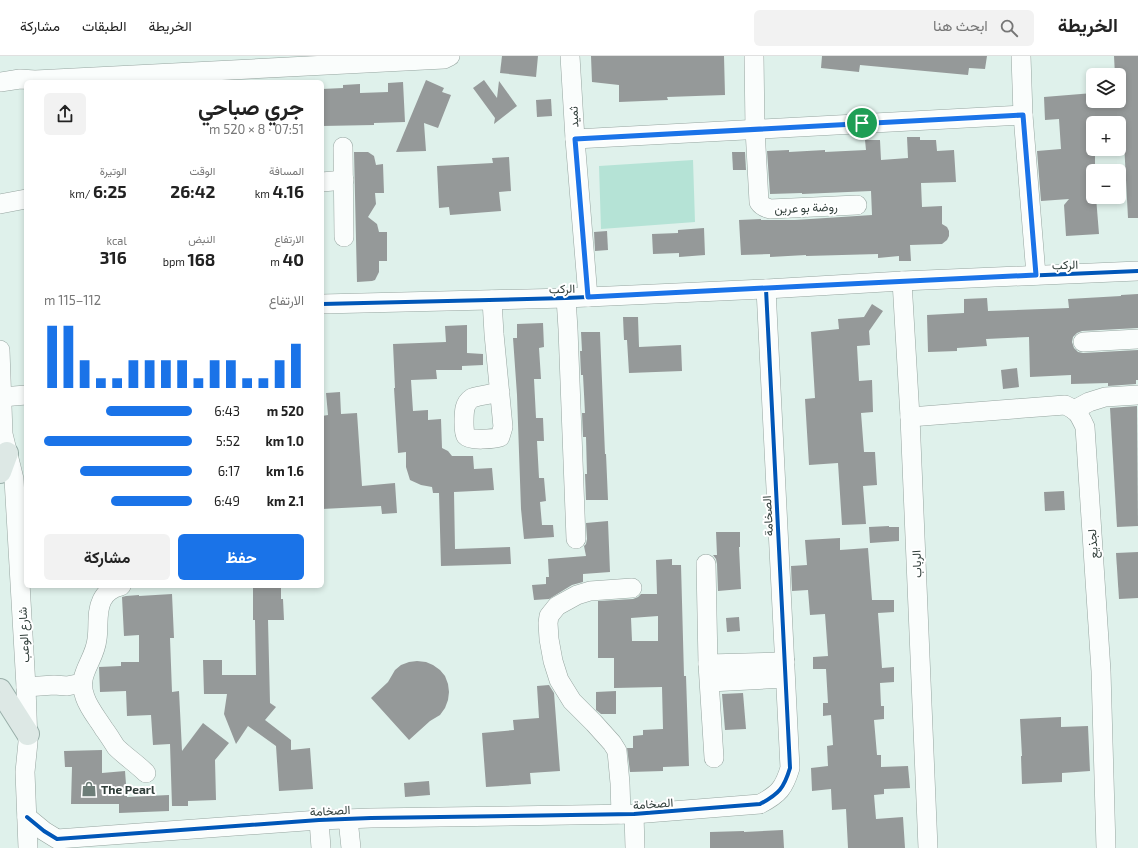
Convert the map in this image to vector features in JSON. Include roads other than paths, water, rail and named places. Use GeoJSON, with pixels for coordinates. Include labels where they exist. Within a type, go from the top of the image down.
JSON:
{"type":"FeatureCollection","features":[{"type":"Feature","properties":{"kind":"main road"},"geometry":{"type":"LineString","coordinates":[[0,690],[28,734]]}},
{"type":"Feature","properties":{"kind":"street"},"geometry":{"type":"LineString","coordinates":[[0,82],[20,79],[35,80],[444,59],[450,56]]}},
{"type":"Feature","properties":{"kind":"street","name":"ثميد"},"geometry":{"type":"LineString","coordinates":[[570,56],[588,297]]}},
{"type":"Feature","properties":{"kind":"street","name":"روضة بو عرين"},"geometry":{"type":"LineString","coordinates":[[754,56],[755,129],[759,202],[763,207],[770,209],[857,205]]}},
{"type":"Feature","properties":{"kind":"street"},"geometry":{"type":"LineString","coordinates":[[1021,56],[1023,115],[1036,275]]}},
{"type":"Feature","properties":{"kind":"street"},"geometry":{"type":"LineString","coordinates":[[575,139],[1023,115]]}},
{"type":"Feature","properties":{"kind":"street"},"geometry":{"type":"LineString","coordinates":[[343,147],[344,236]]}},
{"type":"Feature","properties":{"kind":"street"},"geometry":{"type":"LineString","coordinates":[[324,182],[344,180]]}},
{"type":"Feature","properties":{"kind":"street"},"geometry":{"type":"LineString","coordinates":[[0,204],[24,199]]}},
{"type":"Feature","properties":{"kind":"street","name":"الركب"},"geometry":{"type":"LineString","coordinates":[[324,304],[566,298],[1138,271]]}},
{"type":"Feature","properties":{"kind":"street","name":"الرباب"},"geometry":{"type":"LineString","coordinates":[[902,281],[910,417],[928,848]]}},
{"type":"Feature","properties":{"kind":"street","name":"الصخامة"},"geometry":{"type":"LineString","coordinates":[[27,817],[34,825],[44,831],[53,843],[319,820],[627,814],[760,804],[772,798],[780,791],[786,781],[790,768],[766,288]]}},
{"type":"Feature","properties":{"kind":"street"},"geometry":{"type":"LineString","coordinates":[[566,298],[576,539]]}},
{"type":"Feature","properties":{"kind":"street"},"geometry":{"type":"LineString","coordinates":[[492,300],[500,392]]}},
{"type":"Feature","properties":{"kind":"street"},"geometry":{"type":"LineString","coordinates":[[1083,342],[1138,339]]}},
{"type":"Feature","properties":{"kind":"street","name":"شارع الوعب"},"geometry":{"type":"LineString","coordinates":[[0,350],[4,462],[14,479],[26,687],[28,734],[25,772],[28,848]]}},
{"type":"Feature","properties":{"kind":"street"},"geometry":{"type":"LineString","coordinates":[[2,397],[24,395]]}},
{"type":"Feature","properties":{"kind":"street"},"geometry":{"type":"LineString","coordinates":[[910,417],[1065,405],[1074,410],[1089,402],[1105,397],[1138,395]]}},
{"type":"Feature","properties":{"kind":"street","name":"لجذيع"},"geometry":{"type":"LineString","coordinates":[[1074,410],[1080,416],[1085,427],[1101,671],[1106,848]]}},
{"type":"Feature","properties":{"kind":"street"},"geometry":{"type":"LineString","coordinates":[[706,564],[709,673],[714,758]]}},
{"type":"Feature","properties":{"kind":"street"},"geometry":{"type":"LineString","coordinates":[[114,588],[104,595],[99,608],[98,639],[93,656],[85,669],[82,689],[86,701],[116,747],[146,773]]}},
{"type":"Feature","properties":{"kind":"street"},"geometry":{"type":"LineString","coordinates":[[632,588],[590,591],[576,595],[557,606],[549,616],[548,623],[553,661],[559,680],[572,701],[594,723],[612,743],[617,751],[620,783],[635,848]]}},
{"type":"Feature","properties":{"kind":"street"},"geometry":{"type":"LineString","coordinates":[[709,673],[785,670]]}},
{"type":"Feature","properties":{"kind":"street"},"geometry":{"type":"LineString","coordinates":[[26,687],[54,685],[67,686],[82,683]]}},
{"type":"Feature","properties":{"kind":"street"},"geometry":{"type":"LineString","coordinates":[[348,819],[350,848]]}},
{"type":"Feature","properties":{"kind":"street"},"geometry":{"type":"LineString","coordinates":[[319,820],[321,848]]}},
{"type":"Feature","properties":{"kind":"place","name":"The Pearl"},"geometry":{"type":"Point","coordinates":[89,789]}}]}
